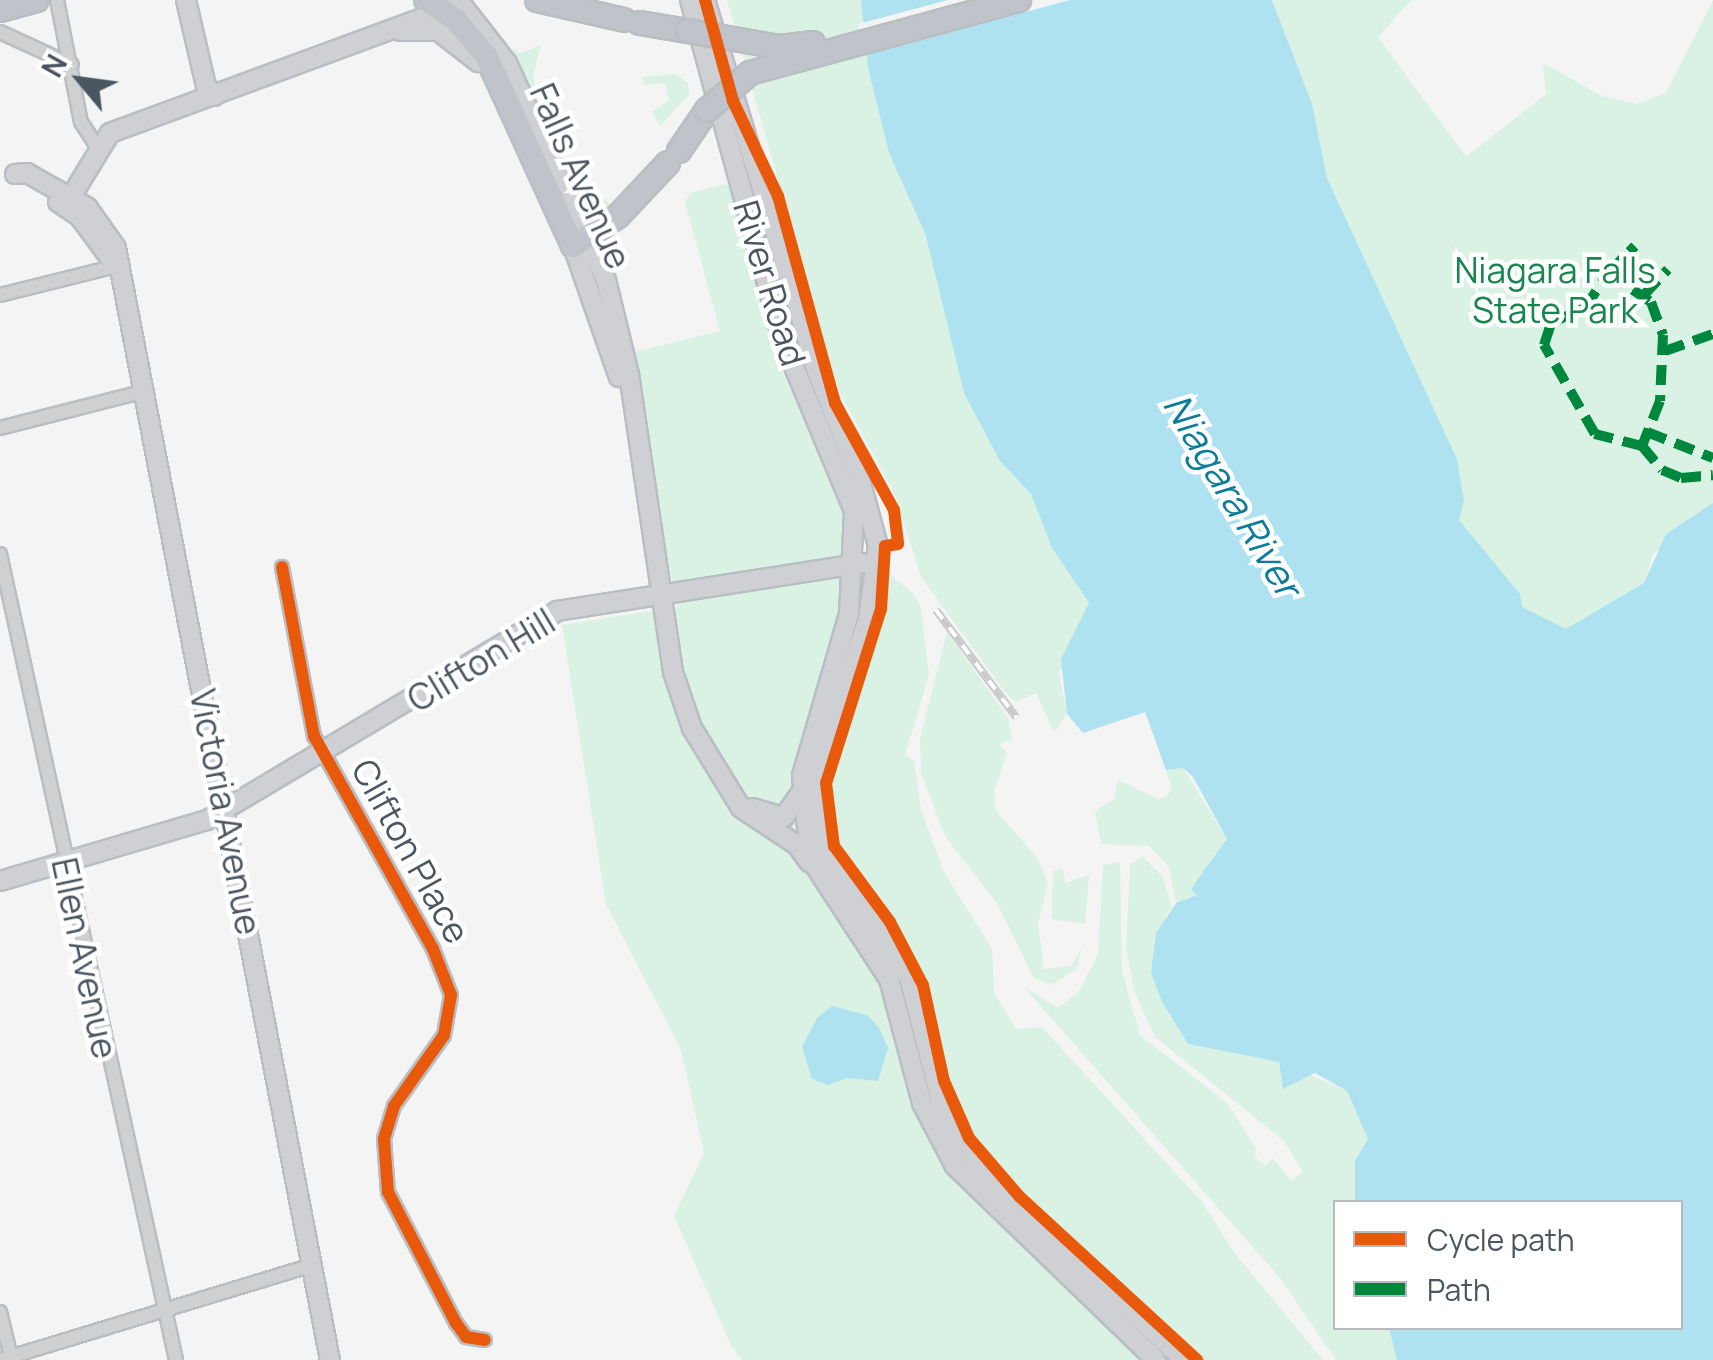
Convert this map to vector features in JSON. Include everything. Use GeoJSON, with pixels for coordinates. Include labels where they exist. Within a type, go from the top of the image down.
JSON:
{"type":"FeatureCollection","features":[{"type":"Feature","properties":{"kind":"highway"},"geometry":{"type":"LineString","coordinates":[[537,0],[632,21],[793,47],[970,0]]}},
{"type":"Feature","properties":{"kind":"highway"},"geometry":{"type":"LineString","coordinates":[[580,243],[674,157],[707,110],[750,74],[1019,0]]}},
{"type":"Feature","properties":{"kind":"highway"},"geometry":{"type":"LineString","coordinates":[[0,10],[51,2]]}},
{"type":"Feature","properties":{"kind":"highway","name":"Falls Avenue"},"geometry":{"type":"LineString","coordinates":[[447,3],[478,43],[509,98],[580,243]]}},
{"type":"Feature","properties":{"kind":"main road","name":"River Road"},"geometry":{"type":"LineString","coordinates":[[690,0],[782,338],[854,510],[856,562],[843,642],[810,736],[802,791],[804,833],[821,883]]}},
{"type":"Feature","properties":{"kind":"main road","name":"River Road"},"geometry":{"type":"LineString","coordinates":[[705,0],[827,403],[870,511],[877,564],[864,634],[820,764],[818,810],[828,856],[909,977],[934,1081],[966,1149],[1008,1197],[1184,1360]]}},
{"type":"Feature","properties":{"kind":"main road"},"geometry":{"type":"LineString","coordinates":[[187,3],[206,86],[214,96]]}},
{"type":"Feature","properties":{"kind":"main road"},"geometry":{"type":"LineString","coordinates":[[68,200],[110,133],[385,32],[447,3]]}},
{"type":"Feature","properties":{"kind":"main road","name":"Falls Avenue"},"geometry":{"type":"LineString","coordinates":[[447,3],[491,36],[534,116],[580,243],[628,406],[679,694],[725,786],[756,822],[797,845],[889,979],[922,1103],[955,1166],[1156,1360]]}},
{"type":"Feature","properties":{"kind":"main road"},"geometry":{"type":"LineString","coordinates":[[385,32],[422,29],[446,35],[509,98]]}},
{"type":"Feature","properties":{"kind":"main road","name":"Victoria Avenue"},"geometry":{"type":"LineString","coordinates":[[8,170],[27,173],[105,228],[116,266],[145,391],[227,810],[330,1360]]}},
{"type":"Feature","properties":{"kind":"main road","name":"Clifton Hill"},"geometry":{"type":"LineString","coordinates":[[0,881],[227,810],[478,662],[531,622],[583,604],[856,562],[877,564]]}},
{"type":"Feature","properties":{"kind":"main road"},"geometry":{"type":"LineString","coordinates":[[725,786],[776,818],[791,812],[802,791]]}},
{"type":"Feature","properties":{"kind":"street"},"geometry":{"type":"LineString","coordinates":[[51,2],[72,65],[84,129],[98,148]]}},
{"type":"Feature","properties":{"kind":"street"},"geometry":{"type":"LineString","coordinates":[[0,32],[72,65]]}},
{"type":"Feature","properties":{"kind":"street"},"geometry":{"type":"LineString","coordinates":[[0,295],[116,266]]}},
{"type":"Feature","properties":{"kind":"street"},"geometry":{"type":"LineString","coordinates":[[0,428],[145,391]]}},
{"type":"Feature","properties":{"kind":"street","name":"Ellen Avenue"},"geometry":{"type":"LineString","coordinates":[[0,554],[176,1360]]}},
{"type":"Feature","properties":{"kind":"street","name":"Clifton Place"},"geometry":{"type":"LineString","coordinates":[[282,567],[323,755],[445,976],[450,1014],[444,1035],[394,1106],[384,1166],[388,1192],[456,1324],[466,1336],[486,1340]]}},
{"type":"Feature","properties":{"kind":"street"},"geometry":{"type":"LineString","coordinates":[[0,1312],[5,1358],[310,1266]]}},
{"type":"Feature","properties":{"kind":"green space"},"geometry":{"type":"Polygon","coordinates":[[[727,0],[861,0],[868,68],[889,153],[926,236],[1000,461],[1031,494],[1052,548],[1089,604],[1059,674],[1067,714],[1054,733],[1036,693],[1015,702],[1005,692],[921,577],[895,495],[837,387],[727,0]]]}},
{"type":"Feature","properties":{"kind":"green space","name":"Niagara Falls State Park"},"geometry":{"type":"Polygon","coordinates":[[[1272,0],[1411,0],[1378,37],[1466,157],[1546,94],[1543,63],[1602,96],[1637,104],[1666,93],[1713,0],[1713,503],[1653,554],[1644,583],[1566,630],[1522,607],[1519,594],[1459,520],[1464,501],[1457,459],[1327,178],[1312,104],[1272,0]]]}},
{"type":"Feature","properties":{"kind":"green space"},"geometry":{"type":"Polygon","coordinates":[[[541,45],[533,76],[538,106],[573,175],[612,205],[594,216],[581,210],[513,48],[520,53],[541,45]]]}},
{"type":"Feature","properties":{"kind":"green space"},"geometry":{"type":"Polygon","coordinates":[[[675,74],[688,83],[689,95],[660,126],[652,112],[669,100],[665,83],[644,85],[643,77],[675,74]]]}},
{"type":"Feature","properties":{"kind":"green space"},"geometry":{"type":"Polygon","coordinates":[[[729,183],[776,358],[842,506],[845,560],[877,564],[913,593],[921,608],[929,675],[905,755],[914,761],[921,810],[944,872],[992,949],[994,992],[1016,1029],[1042,1027],[1202,1202],[1233,1251],[1323,1360],[742,1360],[731,1345],[674,1216],[704,1153],[681,1050],[606,904],[562,625],[677,607],[630,353],[720,331],[685,202],[690,193],[729,183]]]}},
{"type":"Feature","properties":{"kind":"green space"},"geometry":{"type":"Polygon","coordinates":[[[947,632],[1008,718],[1012,740],[999,744],[1007,753],[994,791],[996,811],[1036,856],[1048,883],[1038,923],[1044,969],[1071,966],[1081,949],[1077,969],[1051,985],[1033,977],[998,905],[945,836],[921,773],[920,738],[947,632]]]}},
{"type":"Feature","properties":{"kind":"green space"},"geometry":{"type":"Polygon","coordinates":[[[1183,768],[1227,839],[1197,880],[1197,895],[1176,903],[1169,867],[1149,846],[1101,844],[1095,811],[1114,799],[1118,780],[1158,799],[1167,796],[1172,788],[1166,770],[1183,768]]]}},
{"type":"Feature","properties":{"kind":"green space"},"geometry":{"type":"Polygon","coordinates":[[[1143,857],[1163,877],[1172,907],[1166,915],[1162,1002],[1188,1044],[1280,1062],[1347,1091],[1369,1139],[1355,1161],[1355,1200],[1333,1200],[1333,1330],[1390,1330],[1397,1360],[1336,1360],[1280,1278],[1023,986],[1058,1008],[1079,991],[1098,955],[1103,865],[1120,862],[1122,971],[1140,1035],[1227,1103],[1256,1148],[1255,1157],[1266,1166],[1273,1158],[1291,1181],[1303,1172],[1284,1141],[1155,1037],[1135,993],[1126,950],[1130,864],[1143,857]]]}},
{"type":"Feature","properties":{"kind":"green space"},"geometry":{"type":"Polygon","coordinates":[[[1062,869],[1066,883],[1089,875],[1085,924],[1052,919],[1053,871],[1062,869]]]}},
{"type":"Feature","properties":{"kind":"water","name":"Niagara River"},"geometry":{"type":"Polygon","coordinates":[[[861,0],[1272,0],[1312,104],[1327,178],[1457,459],[1464,501],[1459,520],[1520,594],[1522,607],[1566,629],[1644,583],[1666,534],[1713,503],[1713,1360],[1397,1360],[1390,1330],[1683,1330],[1683,1200],[1355,1200],[1355,1161],[1368,1139],[1347,1091],[1315,1073],[1283,1089],[1279,1062],[1188,1044],[1162,1002],[1151,973],[1156,933],[1176,903],[1197,895],[1191,890],[1227,839],[1193,777],[1183,768],[1166,770],[1145,712],[1083,733],[1067,714],[1061,659],[1089,603],[1052,548],[1031,494],[1000,461],[964,393],[926,236],[889,153],[868,68],[861,0]]]}},
{"type":"Feature","properties":{"kind":"water"},"geometry":{"type":"Polygon","coordinates":[[[832,1006],[867,1015],[879,1028],[888,1048],[878,1081],[847,1078],[828,1085],[812,1079],[802,1047],[817,1018],[832,1006]]]}},
{"type":"Feature","properties":{"kind":"pier"},"geometry":{"type":"Polygon","coordinates":[[[948,0],[1070,0],[861,56],[858,24],[948,0]]]}},
{"type":"Feature","properties":{"kind":"railway"},"geometry":{"type":"LineString","coordinates":[[936,610],[1016,717]]}},
{"type":"Feature","properties":{"kind":"marked path"},"geometry":{"type":"LineString","coordinates":[[1608,273],[1635,246]]}},
{"type":"Feature","properties":{"kind":"marked path"},"geometry":{"type":"LineString","coordinates":[[1644,295],[1668,269]]}},
{"type":"Feature","properties":{"kind":"marked path"},"geometry":{"type":"LineString","coordinates":[[1608,273],[1651,302],[1663,335],[1660,401],[1642,446],[1595,434],[1544,345],[1551,323],[1585,308],[1608,273]]}},
{"type":"Feature","properties":{"kind":"marked path"},"geometry":{"type":"LineString","coordinates":[[1665,351],[1713,334]]}},
{"type":"Feature","properties":{"kind":"marked path"},"geometry":{"type":"LineString","coordinates":[[1647,432],[1713,458]]}},
{"type":"Feature","properties":{"kind":"marked path"},"geometry":{"type":"LineString","coordinates":[[1642,446],[1662,470],[1681,478],[1713,475]]}},
{"type":"Feature","properties":{"kind":"cycle path"},"geometry":{"type":"LineString","coordinates":[[705,0],[733,101],[778,196],[835,403],[894,510],[898,544],[885,546],[881,609],[826,783],[834,846],[890,922],[923,985],[944,1081],[969,1138],[1020,1197],[1197,1360]]}},
{"type":"Feature","properties":{"kind":"cycle path"},"geometry":{"type":"LineString","coordinates":[[282,567],[314,736],[433,949],[451,995],[444,1035],[394,1106],[384,1139],[388,1192],[456,1323],[466,1337],[485,1340]]}}]}
